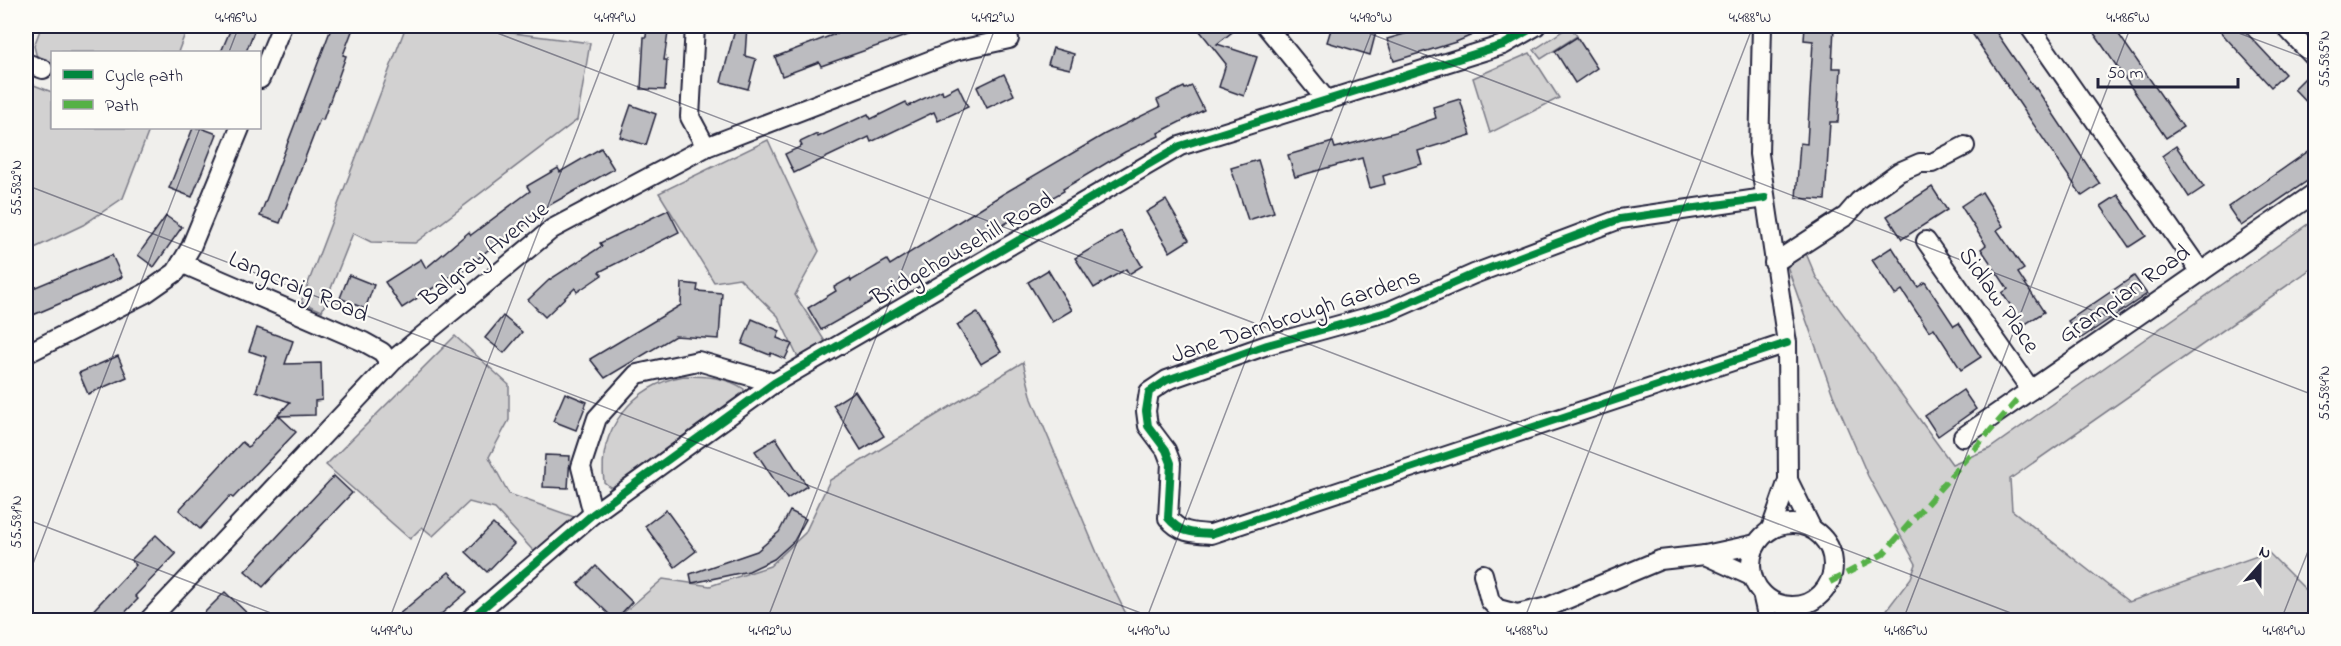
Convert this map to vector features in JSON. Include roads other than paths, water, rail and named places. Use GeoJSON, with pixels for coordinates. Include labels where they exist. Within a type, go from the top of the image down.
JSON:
{"type":"FeatureCollection","features":[{"type":"Feature","properties":{"kind":"street"},"geometry":{"type":"LineString","coordinates":[[261,77],[282,26]]}},
{"type":"Feature","properties":{"kind":"street"},"geometry":{"type":"LineString","coordinates":[[695,26],[690,117],[706,147]]}},
{"type":"Feature","properties":{"kind":"street"},"geometry":{"type":"LineString","coordinates":[[1266,26],[1327,101]]}},
{"type":"Feature","properties":{"kind":"street","name":"Bridgehousehill Road"},"geometry":{"type":"LineString","coordinates":[[469,621],[593,513],[774,383],[1180,146],[1503,45],[1536,26]]}},
{"type":"Feature","properties":{"kind":"street"},"geometry":{"type":"LineString","coordinates":[[1762,26],[1759,154],[1787,343],[1788,480],[1771,529],[1756,544],[1751,553],[1752,576],[1762,593],[1768,621]]}},
{"type":"Feature","properties":{"kind":"street"},"geometry":{"type":"LineString","coordinates":[[2029,26],[2201,272]]}},
{"type":"Feature","properties":{"kind":"street"},"geometry":{"type":"LineString","coordinates":[[2285,26],[2316,58]]}},
{"type":"Feature","properties":{"kind":"street","name":"Balgray Avenue"},"geometry":{"type":"LineString","coordinates":[[150,621],[390,363],[552,229],[706,147],[955,51],[1009,39]]}},
{"type":"Feature","properties":{"kind":"street"},"geometry":{"type":"LineString","coordinates":[[26,63],[43,69]]}},
{"type":"Feature","properties":{"kind":"street"},"geometry":{"type":"LineString","coordinates":[[26,354],[146,293],[176,272],[191,247],[240,129]]}},
{"type":"Feature","properties":{"kind":"street"},"geometry":{"type":"LineString","coordinates":[[1774,263],[1846,216],[1858,201],[1899,172],[1920,163],[1932,163],[1965,146]]}},
{"type":"Feature","properties":{"kind":"street","name":"Grampian Road"},"geometry":{"type":"LineString","coordinates":[[1963,437],[2316,192]]}},
{"type":"Feature","properties":{"kind":"street","name":"Jane Darnbrough Gardens"},"geometry":{"type":"LineString","coordinates":[[1765,198],[1620,219],[1474,274],[1390,311],[1267,345],[1167,380],[1149,392],[1146,411],[1148,426],[1166,450],[1171,463],[1168,518],[1175,526],[1189,533],[1210,534],[1787,343]]}},
{"type":"Feature","properties":{"kind":"street","name":"Sidlaw Place"},"geometry":{"type":"LineString","coordinates":[[1926,241],[2031,390]]}},
{"type":"Feature","properties":{"kind":"street","name":"Langcraig Road"},"geometry":{"type":"LineString","coordinates":[[181,263],[364,342],[382,352],[390,363]]}},
{"type":"Feature","properties":{"kind":"street"},"geometry":{"type":"LineString","coordinates":[[593,513],[581,467],[597,418],[637,374],[698,361],[774,383]]}},
{"type":"Feature","properties":{"kind":"street"},"geometry":{"type":"LineString","coordinates":[[1788,480],[1812,529],[1827,543],[1833,561],[1830,582],[1823,592],[1806,603],[1790,621]]}},
{"type":"Feature","properties":{"kind":"street"},"geometry":{"type":"LineString","coordinates":[[1771,529],[1791,524],[1812,529]]}},
{"type":"Feature","properties":{"kind":"street"},"geometry":{"type":"LineString","coordinates":[[1483,574],[1490,600],[1498,609],[1517,614],[1548,607],[1660,560],[1705,555],[1756,544]]}},
{"type":"Feature","properties":{"kind":"street"},"geometry":{"type":"LineString","coordinates":[[1705,555],[1752,576]]}},
{"type":"Feature","properties":{"kind":"street"},"geometry":{"type":"LineString","coordinates":[[1762,593],[1780,604],[1806,603]]}}]}
